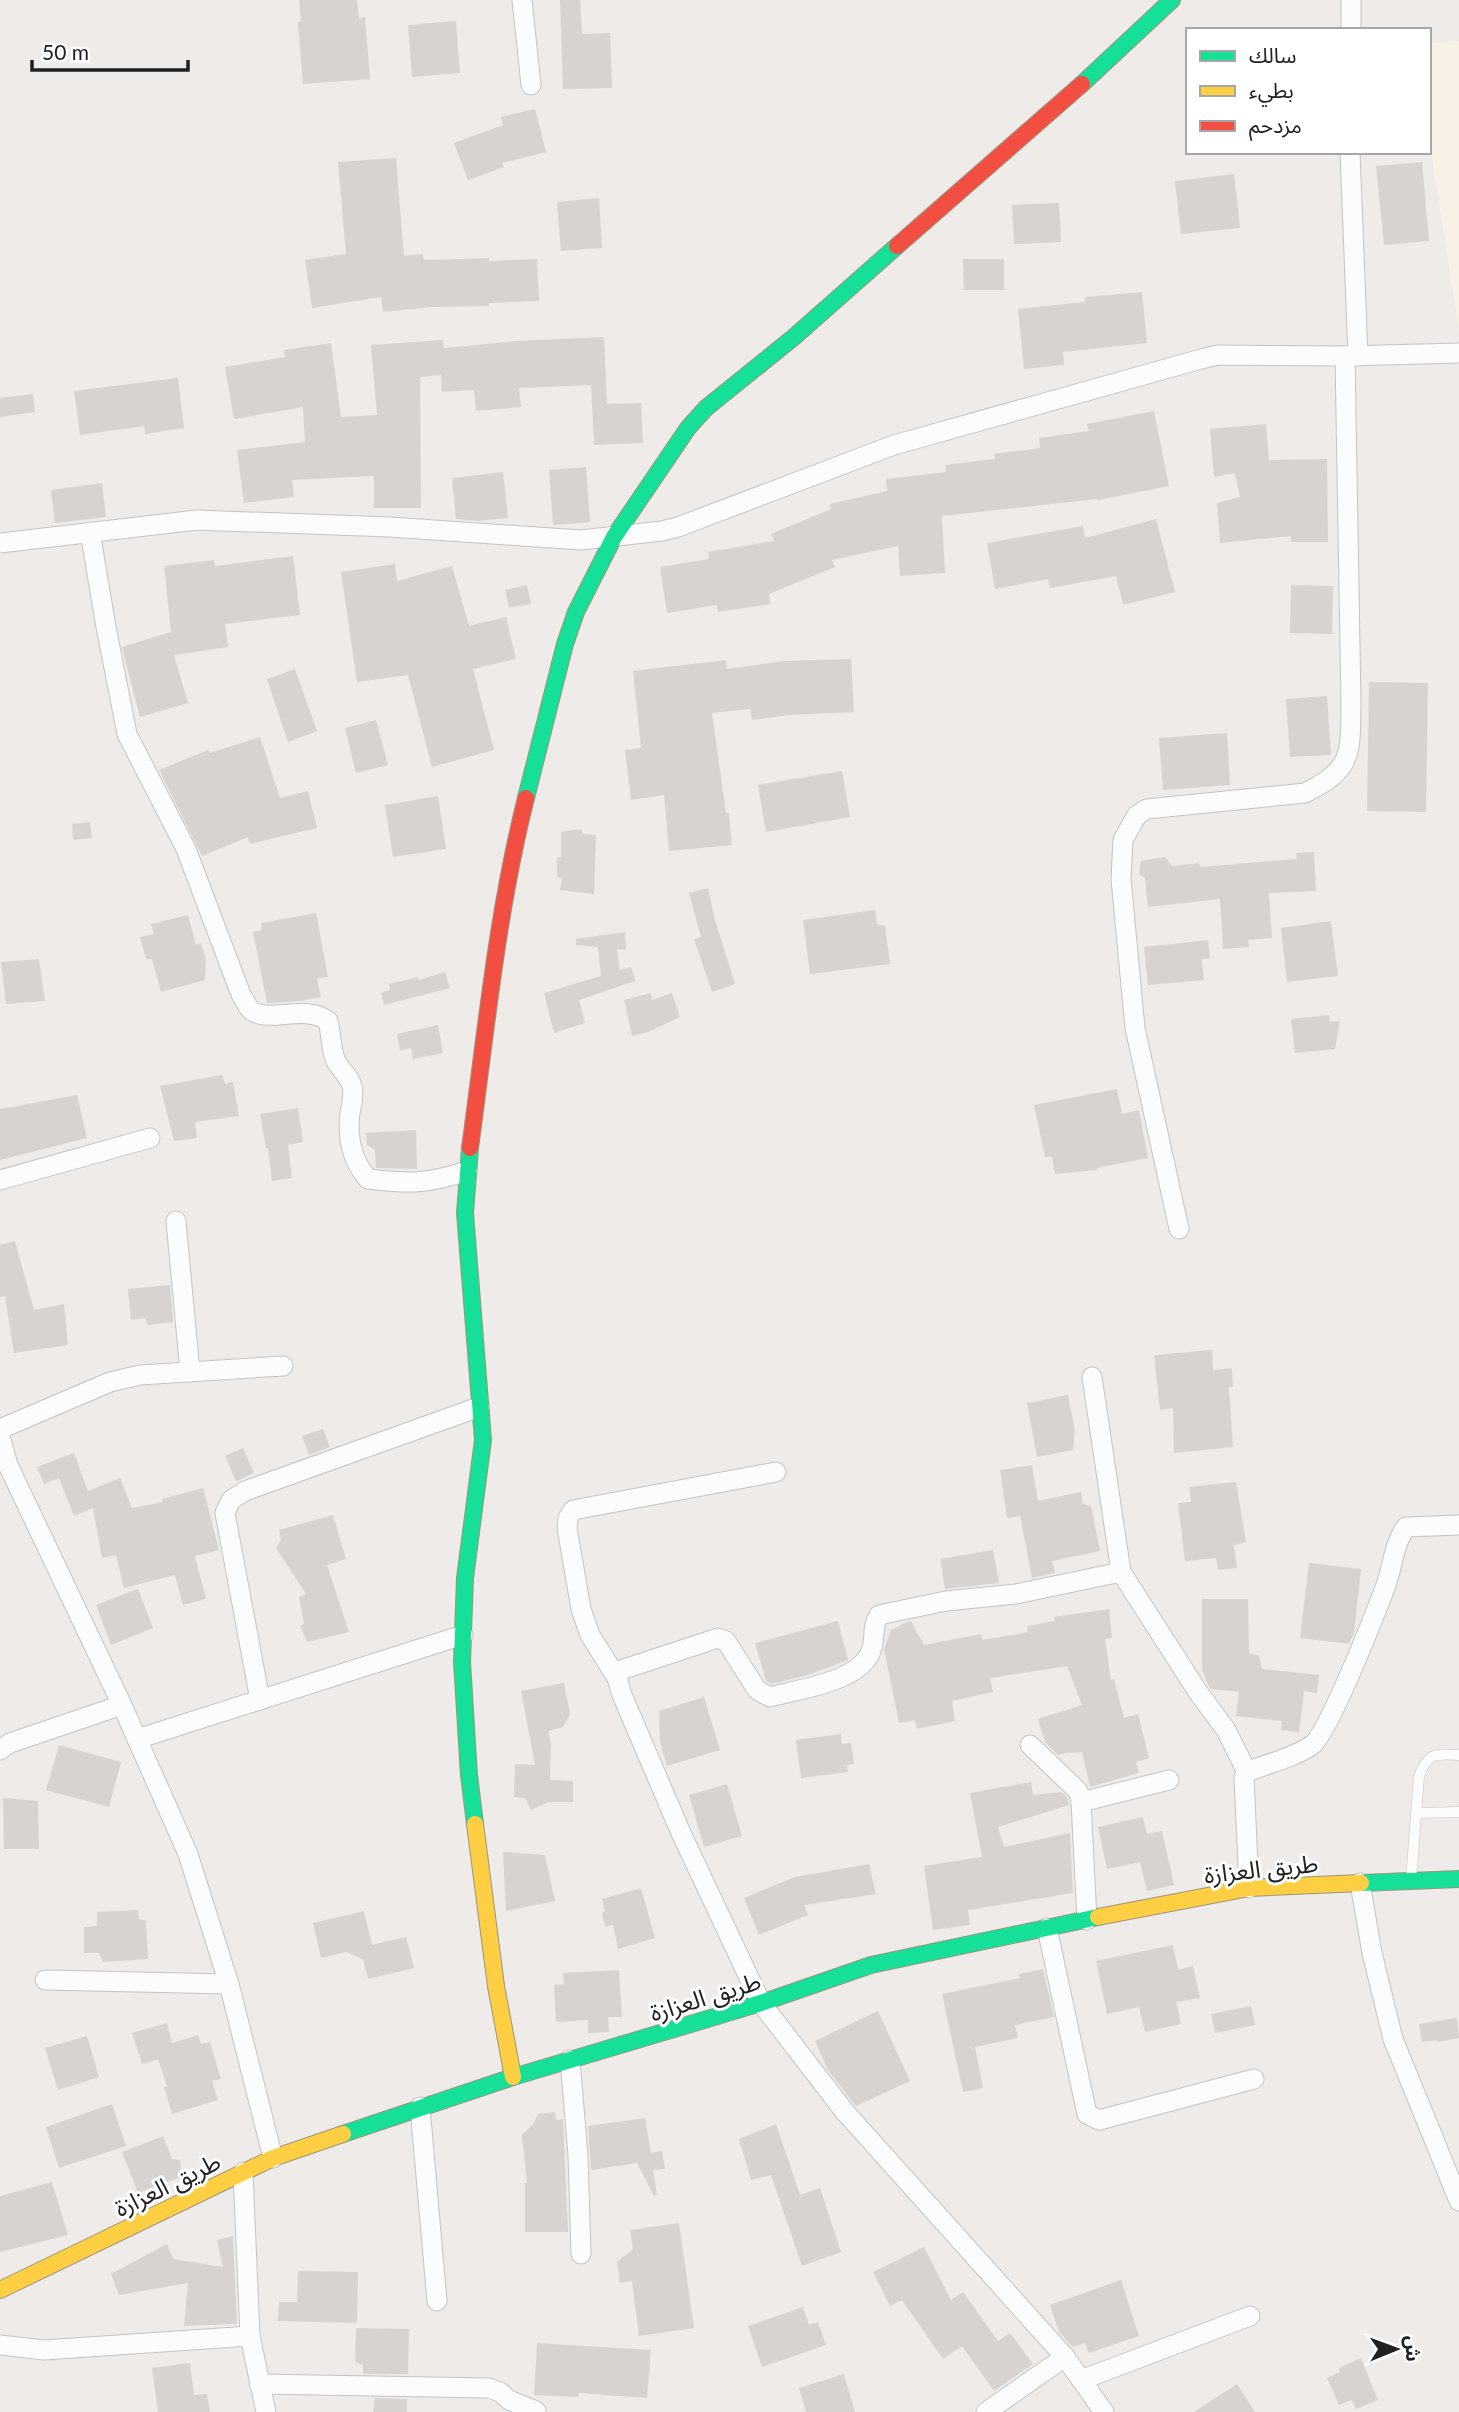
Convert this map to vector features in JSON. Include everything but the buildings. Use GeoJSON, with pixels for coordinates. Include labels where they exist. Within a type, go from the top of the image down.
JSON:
{"type":"FeatureCollection","features":[{"type":"Feature","properties":{"kind":"street"},"geometry":{"type":"LineString","coordinates":[[522,0],[531,85]]}},
{"type":"Feature","properties":{"kind":"street"},"geometry":{"type":"LineString","coordinates":[[513,2077],[496,1986],[469,1775],[462,1662],[465,1578],[483,1440],[465,1213],[467,1171],[491,983],[513,851],[565,644],[576,612],[614,537],[688,428],[706,408],[794,337],[1100,68],[1172,0]]}},
{"type":"Feature","properties":{"kind":"street"},"geometry":{"type":"LineString","coordinates":[[1351,0],[1351,28]]}},
{"type":"Feature","properties":{"kind":"street"},"geometry":{"type":"LineString","coordinates":[[1179,1229],[1135,1028],[1121,879],[1123,840],[1138,814],[1147,808],[1305,793],[1324,783],[1346,761],[1350,750],[1350,154]]}},
{"type":"Feature","properties":{"kind":"street"},"geometry":{"type":"LineString","coordinates":[[0,543],[197,520],[390,527],[581,540],[614,537],[678,527],[894,445],[1218,355],[1352,356],[1459,353]]}},
{"type":"Feature","properties":{"kind":"street"},"geometry":{"type":"LineString","coordinates":[[90,532],[127,734],[186,849],[240,992],[251,1010],[260,1014],[311,1013],[328,1021],[334,1056],[338,1066],[350,1080],[352,1088],[349,1122],[351,1150],[358,1168],[368,1179],[404,1184],[437,1181],[467,1171]]}},
{"type":"Feature","properties":{"kind":"street"},"geometry":{"type":"LineString","coordinates":[[0,1180],[150,1138]]}},
{"type":"Feature","properties":{"kind":"street"},"geometry":{"type":"LineString","coordinates":[[176,1221],[190,1372]]}},
{"type":"Feature","properties":{"kind":"street"},"geometry":{"type":"LineString","coordinates":[[0,1429],[110,1382],[140,1376],[283,1366]]}},
{"type":"Feature","properties":{"kind":"street"},"geometry":{"type":"LineString","coordinates":[[1092,1377],[1121,1572],[1198,1692],[1226,1730],[1247,1772]]}},
{"type":"Feature","properties":{"kind":"street"},"geometry":{"type":"LineString","coordinates":[[260,1700],[225,1513],[231,1500],[245,1491],[479,1407]]}},
{"type":"Feature","properties":{"kind":"street"},"geometry":{"type":"LineString","coordinates":[[0,1436],[4,1466],[122,1704],[188,1854],[229,1984],[273,2158]]}},
{"type":"Feature","properties":{"kind":"street"},"geometry":{"type":"LineString","coordinates":[[776,1472],[573,1510],[568,1518],[567,1528],[581,1609],[590,1634],[617,1678],[681,1833],[761,2003],[845,2112],[1065,2357],[1104,2412]]}},
{"type":"Feature","properties":{"kind":"street"},"geometry":{"type":"LineString","coordinates":[[1249,1888],[1244,1777],[1247,1772],[1302,1751],[1316,1741],[1341,1694],[1386,1586],[1398,1538],[1406,1527],[1459,1525]]}},
{"type":"Feature","properties":{"kind":"street"},"geometry":{"type":"LineString","coordinates":[[617,1678],[621,1670],[718,1638],[726,1642],[757,1690],[770,1697],[846,1676],[864,1664],[872,1651],[874,1624],[879,1615],[946,1601],[1016,1594],[1121,1572]]}},
{"type":"Feature","properties":{"kind":"street"},"geometry":{"type":"LineString","coordinates":[[137,1739],[463,1635]]}},
{"type":"Feature","properties":{"kind":"street"},"geometry":{"type":"LineString","coordinates":[[0,1750],[10,1743],[122,1704]]}},
{"type":"Feature","properties":{"kind":"street"},"geometry":{"type":"LineString","coordinates":[[1030,1745],[1078,1791],[1082,1802],[1087,1920]]}},
{"type":"Feature","properties":{"kind":"street"},"geometry":{"type":"LineString","coordinates":[[1082,1802],[1169,1780]]}},
{"type":"Feature","properties":{"kind":"street","name":"طريق العزازة"},"geometry":{"type":"LineString","coordinates":[[0,2290],[273,2158],[513,2077],[761,2003],[871,1965],[1249,1888],[1459,1879]]}},
{"type":"Feature","properties":{"kind":"street"},"geometry":{"type":"LineString","coordinates":[[1360,1883],[1372,1952],[1393,2039],[1459,2201]]}},
{"type":"Feature","properties":{"kind":"street"},"geometry":{"type":"LineString","coordinates":[[1047,1928],[1087,2114],[1092,2118],[1099,2120],[1254,2079]]}},
{"type":"Feature","properties":{"kind":"street"},"geometry":{"type":"LineString","coordinates":[[45,1980],[229,1984]]}},
{"type":"Feature","properties":{"kind":"street"},"geometry":{"type":"LineString","coordinates":[[570,2060],[578,2155],[581,2254]]}},
{"type":"Feature","properties":{"kind":"street"},"geometry":{"type":"LineString","coordinates":[[420,2108],[437,2301]]}},
{"type":"Feature","properties":{"kind":"street"},"geometry":{"type":"LineString","coordinates":[[243,2172],[250,2336],[266,2412]]}},
{"type":"Feature","properties":{"kind":"street"},"geometry":{"type":"LineString","coordinates":[[1081,2380],[1250,2316]]}},
{"type":"Feature","properties":{"kind":"street"},"geometry":{"type":"LineString","coordinates":[[0,2345],[44,2350],[250,2336]]}},
{"type":"Feature","properties":{"kind":"street"},"geometry":{"type":"LineString","coordinates":[[995,2409],[1065,2357]]}},
{"type":"Feature","properties":{"kind":"street"},"geometry":{"type":"LineString","coordinates":[[260,2384],[489,2388],[536,2411]]}},
{"type":"Feature","properties":{"kind":"lane"},"geometry":{"type":"LineString","coordinates":[[1410,1881],[1419,1776],[1425,1761],[1435,1754],[1459,1755]]}},
{"type":"Feature","properties":{"kind":"lane"},"geometry":{"type":"LineString","coordinates":[[1416,1813],[1459,1812]]}},
{"type":"Feature","properties":{"kind":"shaded area"},"geometry":{"type":"Polygon","coordinates":[[[1459,41],[1459,331],[1431,152],[1431,43],[1459,41]]]}},
{"type":"Feature","properties":{"kind":"traffic: fast"},"geometry":{"type":"LineString","coordinates":[[1082,84],[1172,0]]}},
{"type":"Feature","properties":{"kind":"traffic: fast"},"geometry":{"type":"LineString","coordinates":[[526,798],[565,644],[576,612],[614,537],[688,428],[706,408],[794,337],[897,246]]}},
{"type":"Feature","properties":{"kind":"traffic: fast"},"geometry":{"type":"LineString","coordinates":[[470,1148],[465,1213],[483,1440],[465,1578],[462,1662],[475,1824]]}},
{"type":"Feature","properties":{"kind":"traffic: fast"},"geometry":{"type":"LineString","coordinates":[[1361,1883],[1459,1879]]}},
{"type":"Feature","properties":{"kind":"traffic: fast"},"geometry":{"type":"LineString","coordinates":[[343,2134],[513,2077],[761,2003],[871,1965],[1098,1917]]}},
{"type":"Feature","properties":{"kind":"traffic: slow"},"geometry":{"type":"LineString","coordinates":[[475,1824],[496,1986],[513,2077]]}},
{"type":"Feature","properties":{"kind":"traffic: slow"},"geometry":{"type":"LineString","coordinates":[[1098,1917],[1249,1888],[1361,1883]]}},
{"type":"Feature","properties":{"kind":"traffic: slow"},"geometry":{"type":"LineString","coordinates":[[0,2290],[273,2158],[343,2134]]}},
{"type":"Feature","properties":{"kind":"traffic: jam"},"geometry":{"type":"LineString","coordinates":[[897,246],[1082,84]]}},
{"type":"Feature","properties":{"kind":"traffic: jam"},"geometry":{"type":"LineString","coordinates":[[470,1148],[500,928],[526,798]]}}]}
